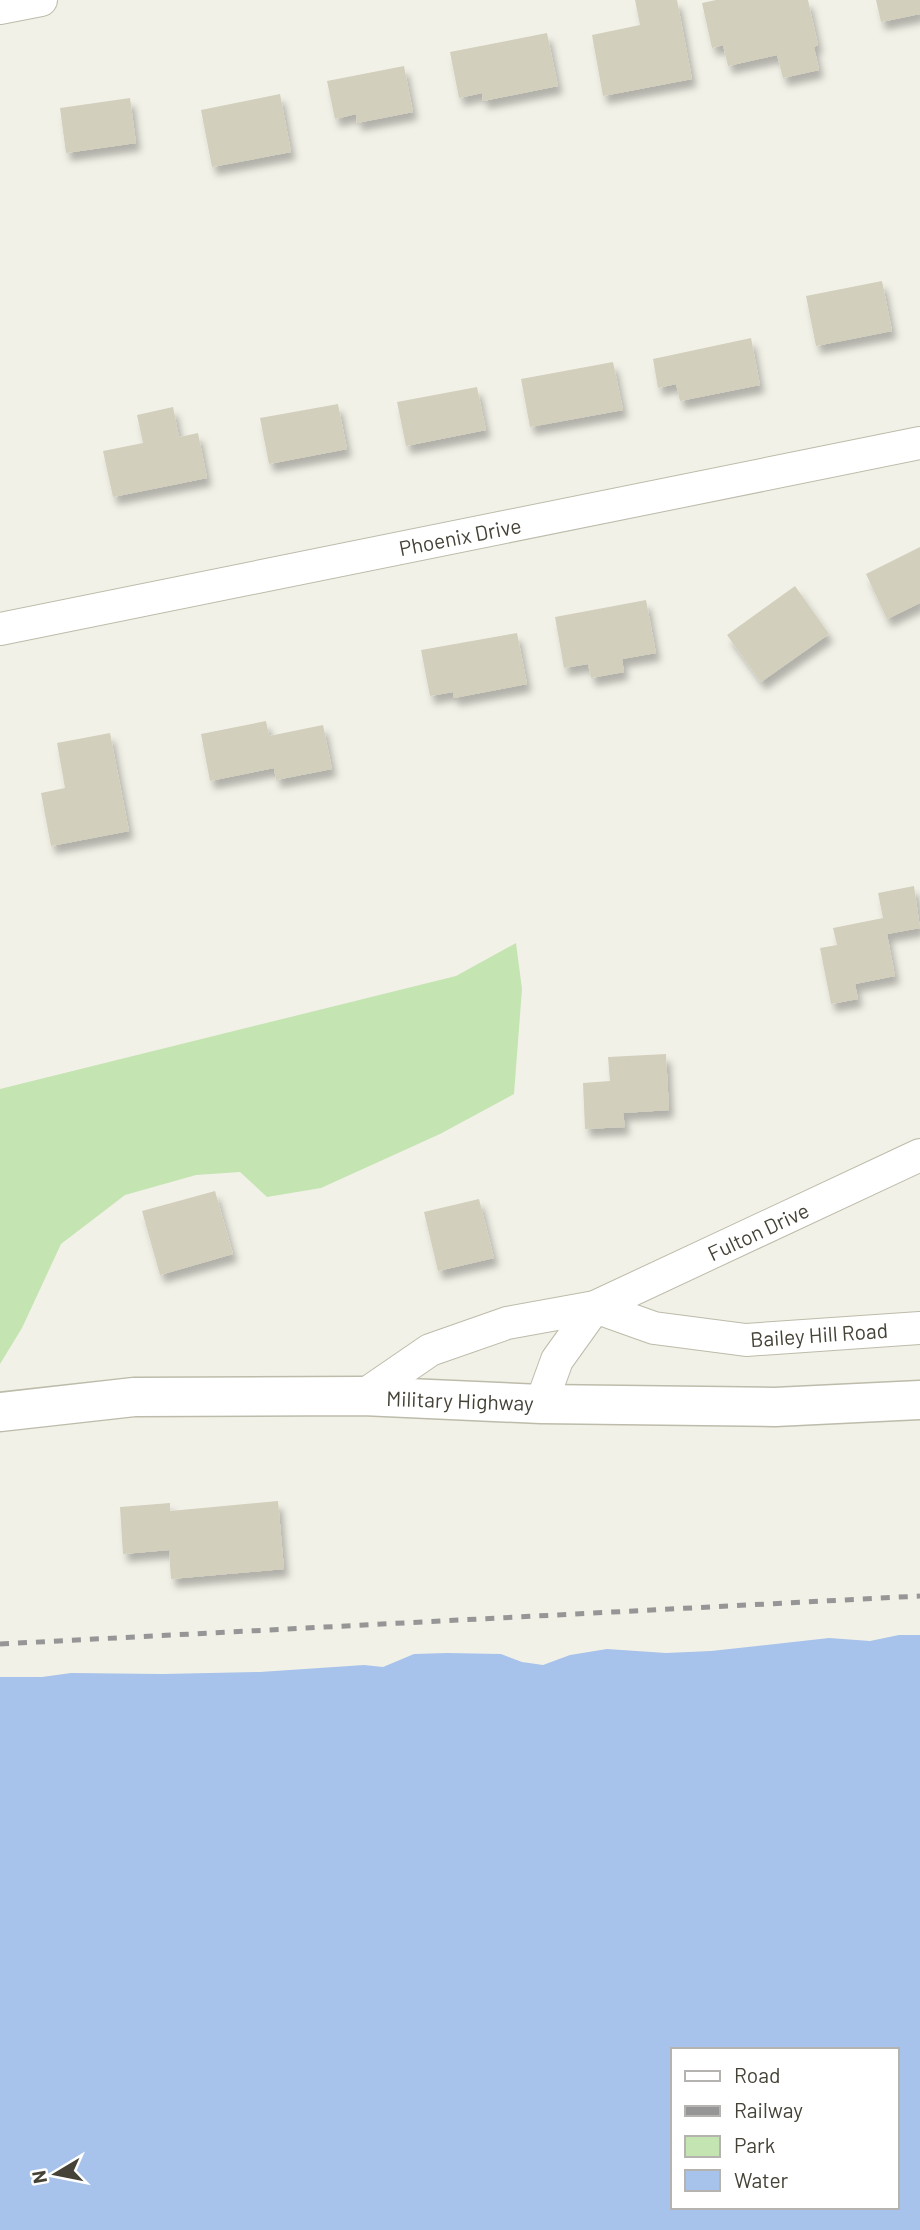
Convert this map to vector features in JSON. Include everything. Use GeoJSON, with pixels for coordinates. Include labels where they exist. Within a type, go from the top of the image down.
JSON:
{"type":"FeatureCollection","features":[{"type":"Feature","properties":{"kind":"street"},"geometry":{"type":"LineString","coordinates":[[0,8],[41,0]]}},
{"type":"Feature","properties":{"kind":"street","name":"Phoenix Drive"},"geometry":{"type":"LineString","coordinates":[[0,629],[920,443]]}},
{"type":"Feature","properties":{"kind":"street","name":"Fulton Drive"},"geometry":{"type":"LineString","coordinates":[[363,1396],[430,1350],[507,1323],[595,1307],[920,1155]]}},
{"type":"Feature","properties":{"kind":"street","name":"Fulton Drive"},"geometry":{"type":"LineString","coordinates":[[541,1404],[557,1360],[595,1307]]}},
{"type":"Feature","properties":{"kind":"street","name":"Bailey Hill Road"},"geometry":{"type":"LineString","coordinates":[[595,1307],[654,1328],[746,1340],[920,1328]]}},
{"type":"Feature","properties":{"kind":"street","name":"Military Highway"},"geometry":{"type":"LineString","coordinates":[[0,1412],[134,1397],[363,1396],[541,1404],[775,1407],[920,1400]]}},
{"type":"Feature","properties":{"kind":"green space"},"geometry":{"type":"Polygon","coordinates":[[[516,943],[522,989],[514,1094],[440,1134],[321,1188],[267,1197],[240,1172],[196,1175],[125,1195],[61,1244],[22,1328],[0,1364],[0,1089],[456,976],[516,943]]]}},
{"type":"Feature","properties":{"kind":"water"},"geometry":{"type":"Polygon","coordinates":[[[899,1635],[920,1635],[920,2230],[0,2230],[0,1677],[42,1677],[71,1673],[260,1672],[364,1665],[383,1667],[414,1654],[447,1653],[501,1654],[522,1662],[543,1665],[570,1655],[607,1649],[666,1653],[711,1651],[829,1638],[870,1641],[899,1635]]]}},
{"type":"Feature","properties":{"kind":"building"},"geometry":{"type":"Polygon","coordinates":[[[635,0],[677,0],[692,79],[603,96],[592,35],[640,25],[635,0]]]}},
{"type":"Feature","properties":{"kind":"building"},"geometry":{"type":"Polygon","coordinates":[[[716,0],[808,0],[818,45],[814,47],[819,70],[783,78],[777,55],[728,66],[723,45],[712,48],[702,3],[716,0]]]}},
{"type":"Feature","properties":{"kind":"building"},"geometry":{"type":"Polygon","coordinates":[[[876,0],[920,0],[920,14],[881,22],[876,0]]]}},
{"type":"Feature","properties":{"kind":"building"},"geometry":{"type":"Polygon","coordinates":[[[547,33],[558,86],[483,101],[482,93],[459,98],[450,52],[547,33]]]}},
{"type":"Feature","properties":{"kind":"building"},"geometry":{"type":"Polygon","coordinates":[[[404,66],[413,112],[357,123],[356,114],[335,119],[327,81],[404,66]]]}},
{"type":"Feature","properties":{"kind":"building"},"geometry":{"type":"Polygon","coordinates":[[[280,94],[291,152],[212,167],[201,110],[280,94]]]}},
{"type":"Feature","properties":{"kind":"building"},"geometry":{"type":"Polygon","coordinates":[[[130,98],[136,143],[66,153],[60,108],[130,98]]]}},
{"type":"Feature","properties":{"kind":"building"},"geometry":{"type":"Polygon","coordinates":[[[882,281],[892,331],[816,346],[806,296],[882,281]]]}},
{"type":"Feature","properties":{"kind":"building"},"geometry":{"type":"Polygon","coordinates":[[[751,338],[760,385],[680,401],[676,384],[658,388],[653,359],[751,338]]]}},
{"type":"Feature","properties":{"kind":"building"},"geometry":{"type":"Polygon","coordinates":[[[613,362],[623,410],[530,427],[521,379],[613,362]]]}},
{"type":"Feature","properties":{"kind":"building"},"geometry":{"type":"Polygon","coordinates":[[[477,387],[486,430],[406,446],[397,402],[477,387]]]}},
{"type":"Feature","properties":{"kind":"building"},"geometry":{"type":"Polygon","coordinates":[[[338,404],[347,449],[269,464],[260,418],[338,404]]]}},
{"type":"Feature","properties":{"kind":"building"},"geometry":{"type":"Polygon","coordinates":[[[173,407],[179,437],[198,433],[207,478],[113,497],[103,451],[143,443],[137,415],[173,407]]]}},
{"type":"Feature","properties":{"kind":"building"},"geometry":{"type":"Polygon","coordinates":[[[920,547],[920,603],[887,619],[866,574],[920,547]]]}},
{"type":"Feature","properties":{"kind":"building"},"geometry":{"type":"Polygon","coordinates":[[[795,586],[829,634],[761,682],[727,635],[795,586]]]}},
{"type":"Feature","properties":{"kind":"building"},"geometry":{"type":"Polygon","coordinates":[[[646,600],[656,653],[622,659],[624,672],[591,678],[588,664],[564,668],[555,617],[646,600]]]}},
{"type":"Feature","properties":{"kind":"building"},"geometry":{"type":"Polygon","coordinates":[[[517,633],[527,684],[454,698],[453,692],[430,696],[421,650],[517,633]]]}},
{"type":"Feature","properties":{"kind":"building"},"geometry":{"type":"Polygon","coordinates":[[[266,721],[269,736],[323,725],[332,769],[276,780],[274,768],[210,781],[201,734],[266,721]]]}},
{"type":"Feature","properties":{"kind":"building"},"geometry":{"type":"Polygon","coordinates":[[[110,733],[129,831],[51,846],[41,793],[65,788],[57,743],[110,733]]]}},
{"type":"Feature","properties":{"kind":"building"},"geometry":{"type":"Polygon","coordinates":[[[914,886],[920,928],[887,934],[895,976],[855,984],[858,999],[831,1004],[820,948],[837,945],[833,928],[883,918],[878,893],[914,886]]]}},
{"type":"Feature","properties":{"kind":"building"},"geometry":{"type":"Polygon","coordinates":[[[666,1054],[669,1110],[623,1113],[625,1127],[585,1129],[583,1083],[610,1081],[608,1057],[666,1054]]]}},
{"type":"Feature","properties":{"kind":"building"},"geometry":{"type":"Polygon","coordinates":[[[215,1191],[233,1254],[160,1275],[142,1211],[215,1191]]]}},
{"type":"Feature","properties":{"kind":"building"},"geometry":{"type":"Polygon","coordinates":[[[479,1199],[494,1258],[438,1271],[424,1212],[479,1199]]]}},
{"type":"Feature","properties":{"kind":"building"},"geometry":{"type":"Polygon","coordinates":[[[278,1501],[284,1569],[171,1579],[169,1550],[123,1554],[120,1507],[170,1503],[170,1511],[278,1501]]]}},
{"type":"Feature","properties":{"kind":"railway"},"geometry":{"type":"LineString","coordinates":[[0,1644],[920,1596]]}}]}
